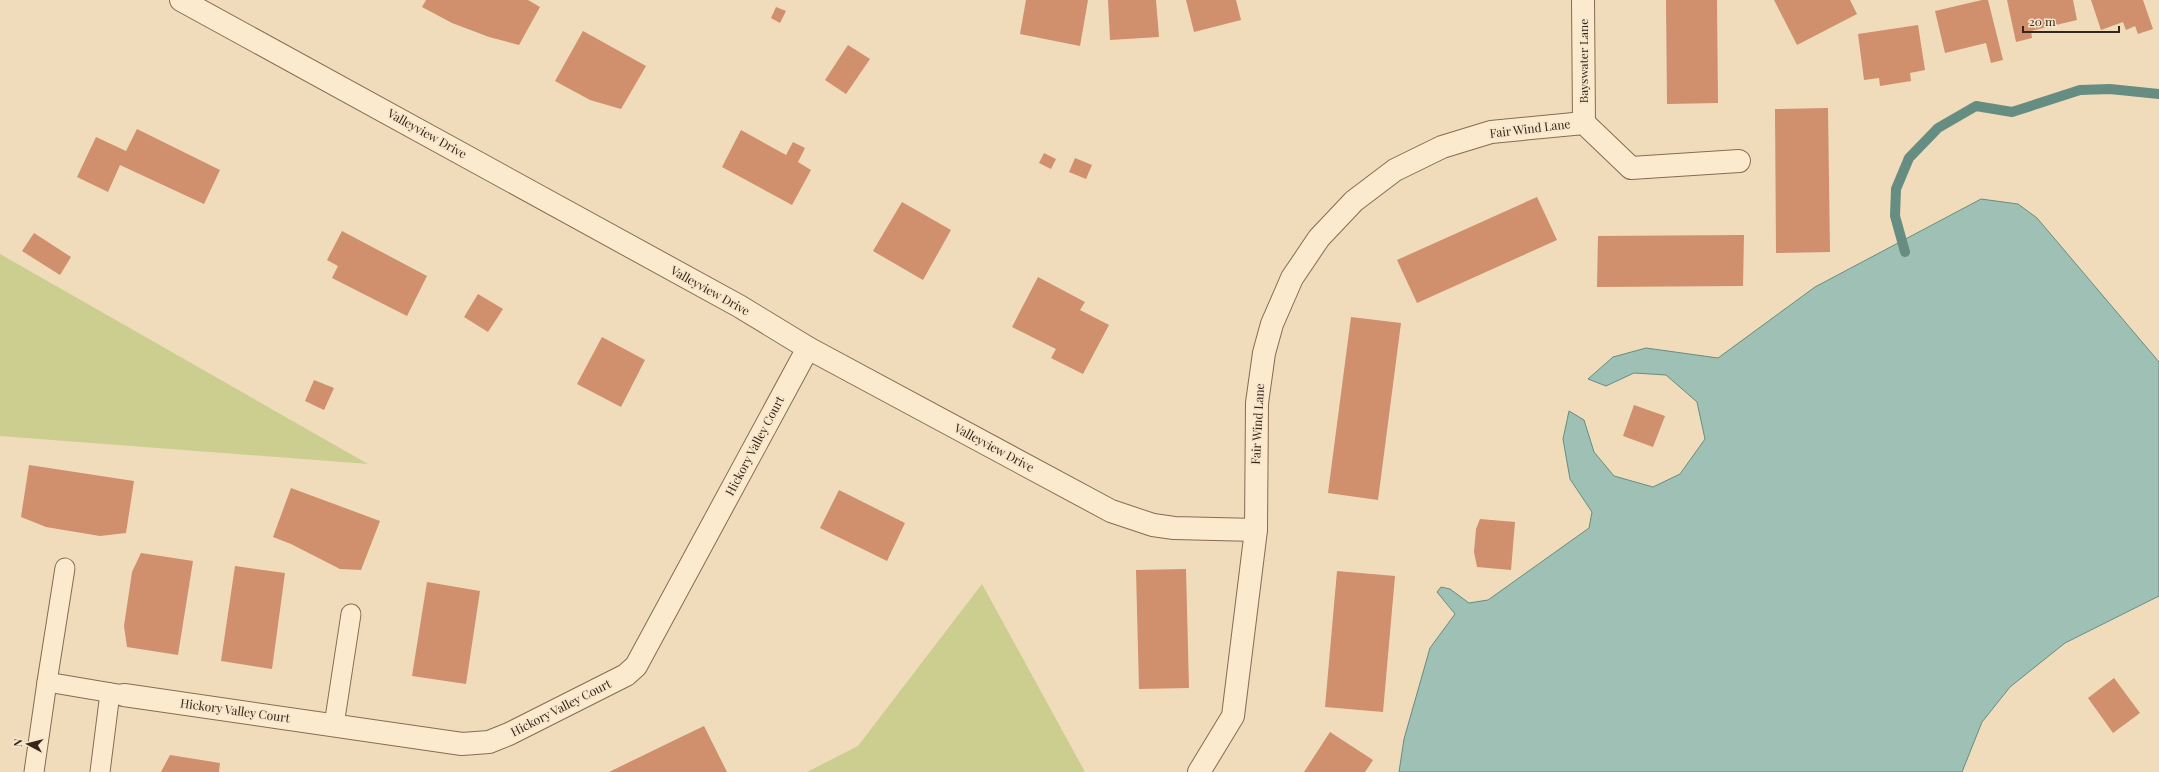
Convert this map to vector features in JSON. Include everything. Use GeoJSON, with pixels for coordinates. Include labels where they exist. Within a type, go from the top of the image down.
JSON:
{"type":"FeatureCollection","features":[{"type":"Feature","properties":{"kind":"street","name":"Valleyview Drive"},"geometry":{"type":"LineString","coordinates":[[181,0],[732,302],[808,348],[1111,510],[1153,524],[1174,528],[1256,530]]}},
{"type":"Feature","properties":{"kind":"street","name":"Bayswater Lane"},"geometry":{"type":"LineString","coordinates":[[1583,0],[1584,123]]}},
{"type":"Feature","properties":{"kind":"street","name":"Fair Wind Lane"},"geometry":{"type":"LineString","coordinates":[[1198,772],[1233,716],[1256,530],[1257,403],[1264,353],[1272,324],[1292,278],[1319,238],[1354,201],[1395,170],[1442,147],[1491,132],[1584,123],[1631,168],[1739,162]]}},
{"type":"Feature","properties":{"kind":"street","name":"Hickory Valley Court"},"geometry":{"type":"LineString","coordinates":[[117,694],[462,744],[489,742],[626,675],[636,666],[808,348]]}},
{"type":"Feature","properties":{"kind":"lane"},"geometry":{"type":"LineString","coordinates":[[34,772],[65,568]]}},
{"type":"Feature","properties":{"kind":"lane"},"geometry":{"type":"LineString","coordinates":[[334,725],[351,614]]}},
{"type":"Feature","properties":{"kind":"lane"},"geometry":{"type":"LineString","coordinates":[[47,682],[117,694],[100,772]]}},
{"type":"Feature","properties":{"kind":"green space"},"geometry":{"type":"Polygon","coordinates":[[[0,254],[368,464],[0,436],[0,254]]]}},
{"type":"Feature","properties":{"kind":"green space"},"geometry":{"type":"Polygon","coordinates":[[[982,584],[1085,772],[807,772],[858,746],[982,584]]]}},
{"type":"Feature","properties":{"kind":"water"},"geometry":{"type":"Polygon","coordinates":[[[1981,199],[2018,204],[2037,218],[2159,362],[2159,596],[2065,643],[2010,687],[1982,722],[1962,772],[1399,772],[1404,739],[1430,648],[1455,614],[1437,592],[1441,587],[1450,589],[1469,603],[1488,600],[1589,528],[1592,512],[1570,479],[1563,439],[1569,411],[1584,420],[1594,452],[1614,476],[1653,487],[1680,474],[1705,439],[1697,402],[1666,375],[1634,373],[1606,386],[1588,379],[1613,357],[1646,348],[1718,358],[1815,287],[1981,199]]]}},
{"type":"Feature","properties":{"kind":"building"},"geometry":{"type":"Polygon","coordinates":[[[426,0],[528,0],[540,7],[519,45],[489,37],[452,23],[422,7],[426,0]]]}},
{"type":"Feature","properties":{"kind":"building"},"geometry":{"type":"Polygon","coordinates":[[[1026,0],[1088,0],[1080,46],[1020,34],[1026,0]]]}},
{"type":"Feature","properties":{"kind":"building"},"geometry":{"type":"Polygon","coordinates":[[[1108,0],[1156,0],[1159,37],[1110,40],[1108,0]]]}},
{"type":"Feature","properties":{"kind":"building"},"geometry":{"type":"Polygon","coordinates":[[[1186,0],[1236,0],[1241,20],[1194,32],[1186,0]]]}},
{"type":"Feature","properties":{"kind":"building"},"geometry":{"type":"Polygon","coordinates":[[[1666,0],[1717,0],[1718,103],[1667,104],[1666,0]]]}},
{"type":"Feature","properties":{"kind":"building"},"geometry":{"type":"Polygon","coordinates":[[[1774,0],[1850,0],[1857,14],[1797,45],[1774,0]]]}},
{"type":"Feature","properties":{"kind":"building"},"geometry":{"type":"Polygon","coordinates":[[[1982,0],[1988,0],[2003,60],[1991,63],[1986,43],[1945,53],[1935,11],[1982,0]]]}},
{"type":"Feature","properties":{"kind":"building"},"geometry":{"type":"Polygon","coordinates":[[[2007,0],[2073,0],[2077,20],[2031,31],[2032,38],[2016,42],[2007,0]]]}},
{"type":"Feature","properties":{"kind":"building"},"geometry":{"type":"Polygon","coordinates":[[[2091,0],[2143,0],[2153,29],[2138,34],[2135,26],[2126,30],[2123,22],[2101,30],[2091,0]]]}},
{"type":"Feature","properties":{"kind":"building"},"geometry":{"type":"Polygon","coordinates":[[[776,7],[786,11],[780,23],[771,18],[776,7]]]}},
{"type":"Feature","properties":{"kind":"building"},"geometry":{"type":"Polygon","coordinates":[[[1918,25],[1925,70],[1910,73],[1911,81],[1880,86],[1879,78],[1864,80],[1858,34],[1918,25]]]}},
{"type":"Feature","properties":{"kind":"building"},"geometry":{"type":"Polygon","coordinates":[[[583,31],[646,66],[621,109],[590,100],[555,81],[583,31]]]}},
{"type":"Feature","properties":{"kind":"building"},"geometry":{"type":"Polygon","coordinates":[[[848,45],[870,59],[846,94],[825,80],[848,45]]]}},
{"type":"Feature","properties":{"kind":"building"},"geometry":{"type":"Polygon","coordinates":[[[1828,108],[1830,252],[1776,253],[1775,109],[1828,108]]]}},
{"type":"Feature","properties":{"kind":"building"},"geometry":{"type":"Polygon","coordinates":[[[137,129],[220,170],[204,204],[120,165],[108,192],[77,177],[96,137],[126,151],[137,129]]]}},
{"type":"Feature","properties":{"kind":"building"},"geometry":{"type":"Polygon","coordinates":[[[741,130],[786,155],[793,142],[805,148],[798,162],[811,170],[792,205],[722,167],[741,130]]]}},
{"type":"Feature","properties":{"kind":"building"},"geometry":{"type":"Polygon","coordinates":[[[1044,153],[1056,159],[1051,169],[1039,163],[1044,153]]]}},
{"type":"Feature","properties":{"kind":"building"},"geometry":{"type":"Polygon","coordinates":[[[1075,158],[1092,165],[1086,179],[1069,172],[1075,158]]]}},
{"type":"Feature","properties":{"kind":"building"},"geometry":{"type":"Polygon","coordinates":[[[1537,197],[1557,240],[1417,303],[1397,260],[1537,197]]]}},
{"type":"Feature","properties":{"kind":"building"},"geometry":{"type":"Polygon","coordinates":[[[902,202],[951,230],[923,280],[873,251],[902,202]]]}},
{"type":"Feature","properties":{"kind":"building"},"geometry":{"type":"Polygon","coordinates":[[[342,231],[427,276],[407,316],[332,278],[338,266],[327,260],[342,231]]]}},
{"type":"Feature","properties":{"kind":"building"},"geometry":{"type":"Polygon","coordinates":[[[34,233],[71,257],[60,275],[22,251],[34,233]]]}},
{"type":"Feature","properties":{"kind":"building"},"geometry":{"type":"Polygon","coordinates":[[[1744,235],[1743,286],[1597,287],[1598,236],[1744,235]]]}},
{"type":"Feature","properties":{"kind":"building"},"geometry":{"type":"Polygon","coordinates":[[[1038,277],[1085,302],[1080,310],[1109,325],[1083,374],[1051,358],[1056,349],[1012,327],[1038,277]]]}},
{"type":"Feature","properties":{"kind":"building"},"geometry":{"type":"Polygon","coordinates":[[[478,294],[503,309],[488,332],[464,317],[478,294]]]}},
{"type":"Feature","properties":{"kind":"building"},"geometry":{"type":"Polygon","coordinates":[[[1351,317],[1401,323],[1378,500],[1328,493],[1351,317]]]}},
{"type":"Feature","properties":{"kind":"building"},"geometry":{"type":"Polygon","coordinates":[[[602,337],[645,360],[621,407],[577,384],[602,337]]]}},
{"type":"Feature","properties":{"kind":"building"},"geometry":{"type":"Polygon","coordinates":[[[314,380],[334,388],[324,410],[305,401],[314,380]]]}},
{"type":"Feature","properties":{"kind":"building"},"geometry":{"type":"Polygon","coordinates":[[[1634,405],[1665,416],[1653,447],[1623,436],[1634,405]]]}},
{"type":"Feature","properties":{"kind":"building"},"geometry":{"type":"Polygon","coordinates":[[[29,465],[134,481],[126,533],[100,536],[46,527],[21,517],[29,465]]]}},
{"type":"Feature","properties":{"kind":"building"},"geometry":{"type":"Polygon","coordinates":[[[291,488],[380,521],[361,570],[340,569],[291,544],[273,537],[291,488]]]}},
{"type":"Feature","properties":{"kind":"building"},"geometry":{"type":"Polygon","coordinates":[[[839,490],[905,523],[887,561],[820,528],[839,490]]]}},
{"type":"Feature","properties":{"kind":"building"},"geometry":{"type":"Polygon","coordinates":[[[1480,519],[1515,522],[1511,570],[1477,567],[1474,552],[1476,529],[1480,519]]]}},
{"type":"Feature","properties":{"kind":"building"},"geometry":{"type":"Polygon","coordinates":[[[141,553],[193,561],[178,655],[127,647],[124,626],[132,572],[141,553]]]}},
{"type":"Feature","properties":{"kind":"building"},"geometry":{"type":"Polygon","coordinates":[[[235,566],[285,573],[272,669],[221,661],[235,566]]]}},
{"type":"Feature","properties":{"kind":"building"},"geometry":{"type":"Polygon","coordinates":[[[1186,569],[1189,688],[1139,689],[1136,570],[1186,569]]]}},
{"type":"Feature","properties":{"kind":"building"},"geometry":{"type":"Polygon","coordinates":[[[1337,571],[1395,576],[1383,712],[1325,707],[1337,571]]]}},
{"type":"Feature","properties":{"kind":"building"},"geometry":{"type":"Polygon","coordinates":[[[427,582],[480,591],[466,684],[412,676],[427,582]]]}},
{"type":"Feature","properties":{"kind":"building"},"geometry":{"type":"Polygon","coordinates":[[[2114,678],[2140,713],[2113,733],[2088,698],[2114,678]]]}},
{"type":"Feature","properties":{"kind":"building"},"geometry":{"type":"Polygon","coordinates":[[[704,726],[727,772],[609,772],[681,737],[704,726]]]}},
{"type":"Feature","properties":{"kind":"building"},"geometry":{"type":"Polygon","coordinates":[[[1330,732],[1373,760],[1365,772],[1304,772],[1330,732]]]}},
{"type":"Feature","properties":{"kind":"building"},"geometry":{"type":"Polygon","coordinates":[[[170,755],[220,763],[219,772],[161,772],[170,755]]]}},
{"type":"Feature","properties":{"kind":"waterway"},"geometry":{"type":"LineString","coordinates":[[1905,252],[1895,216],[1896,189],[1909,158],[1938,128],[1976,106],[2012,112],[2080,90],[2110,89],[2159,94]]}}]}
